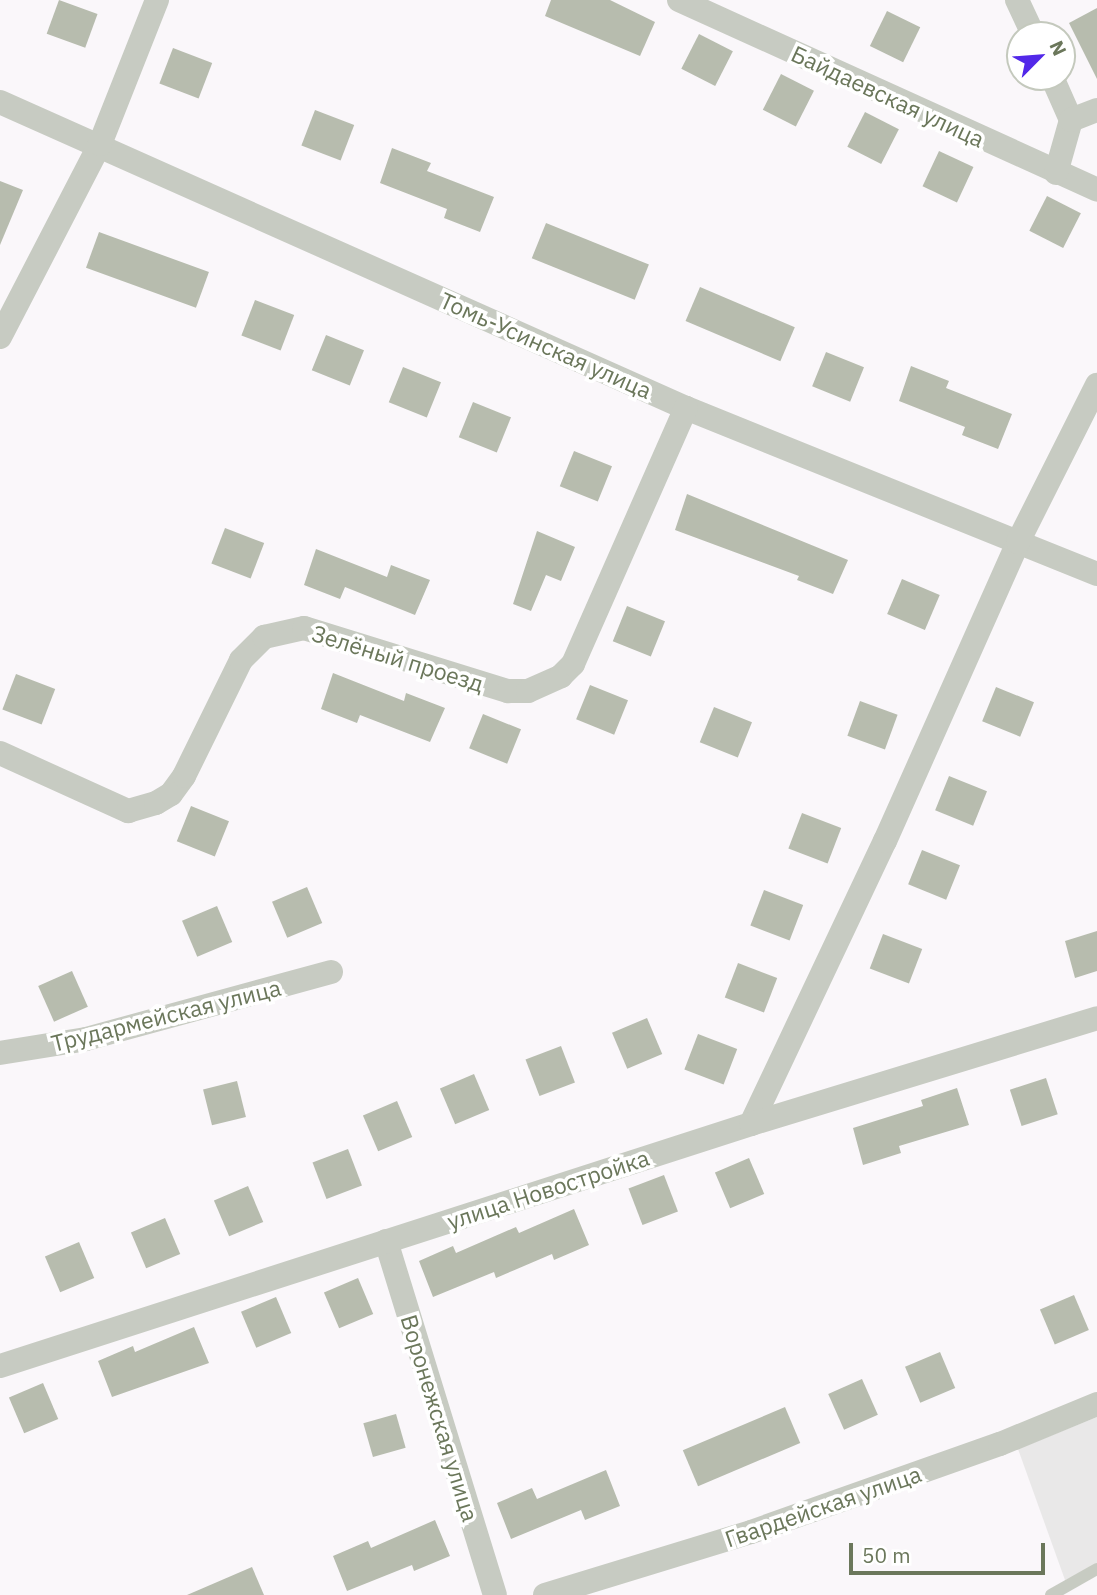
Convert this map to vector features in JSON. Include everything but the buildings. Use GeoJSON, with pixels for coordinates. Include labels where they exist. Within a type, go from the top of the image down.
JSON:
{"type":"FeatureCollection","features":[{"type":"Feature","properties":{"kind":"street"},"geometry":{"type":"LineString","coordinates":[[0,337],[100,144],[157,0]]}},
{"type":"Feature","properties":{"kind":"street","name":"Байдаевская улица"},"geometry":{"type":"LineString","coordinates":[[679,0],[1097,190]]}},
{"type":"Feature","properties":{"kind":"street"},"geometry":{"type":"LineString","coordinates":[[1017,0],[1027,21]]}},
{"type":"Feature","properties":{"kind":"street"},"geometry":{"type":"LineString","coordinates":[[1056,173],[1071,120],[1058,91]]}},
{"type":"Feature","properties":{"kind":"street","name":"Томь-Усинская улица"},"geometry":{"type":"LineString","coordinates":[[0,102],[100,144],[686,408],[1097,574]]}},
{"type":"Feature","properties":{"kind":"street"},"geometry":{"type":"LineString","coordinates":[[1071,120],[1097,110]]}},
{"type":"Feature","properties":{"kind":"street"},"geometry":{"type":"LineString","coordinates":[[751,1124],[885,841],[1018,542],[1097,385]]}},
{"type":"Feature","properties":{"kind":"street","name":"Зелёный проезд"},"geometry":{"type":"LineString","coordinates":[[0,752],[128,811],[156,803],[172,794],[184,776],[242,660],[264,637],[304,628],[508,691],[528,691],[561,676],[573,664],[686,408]]}},
{"type":"Feature","properties":{"kind":"street","name":"Трудармейская улица"},"geometry":{"type":"LineString","coordinates":[[0,1053],[86,1039],[331,972]]}},
{"type":"Feature","properties":{"kind":"street","name":"улица Новостройка"},"geometry":{"type":"LineString","coordinates":[[0,1366],[751,1124],[1097,1018]]}},
{"type":"Feature","properties":{"kind":"street","name":"Воронежская улица"},"geometry":{"type":"LineString","coordinates":[[386,1241],[495,1595]]}},
{"type":"Feature","properties":{"kind":"street","name":"Гвардейская улица"},"geometry":{"type":"LineString","coordinates":[[545,1595],[751,1532],[1000,1444],[1097,1404]]}},
{"type":"Feature","properties":{"kind":"lane"},"geometry":{"type":"LineString","coordinates":[[1051,1595],[1097,1569]]}},
{"type":"Feature","properties":{"kind":"shaded area"},"geometry":{"type":"Polygon","coordinates":[[[1097,1417],[1097,1568],[1065,1580],[1018,1449],[1097,1417]]]}}]}
